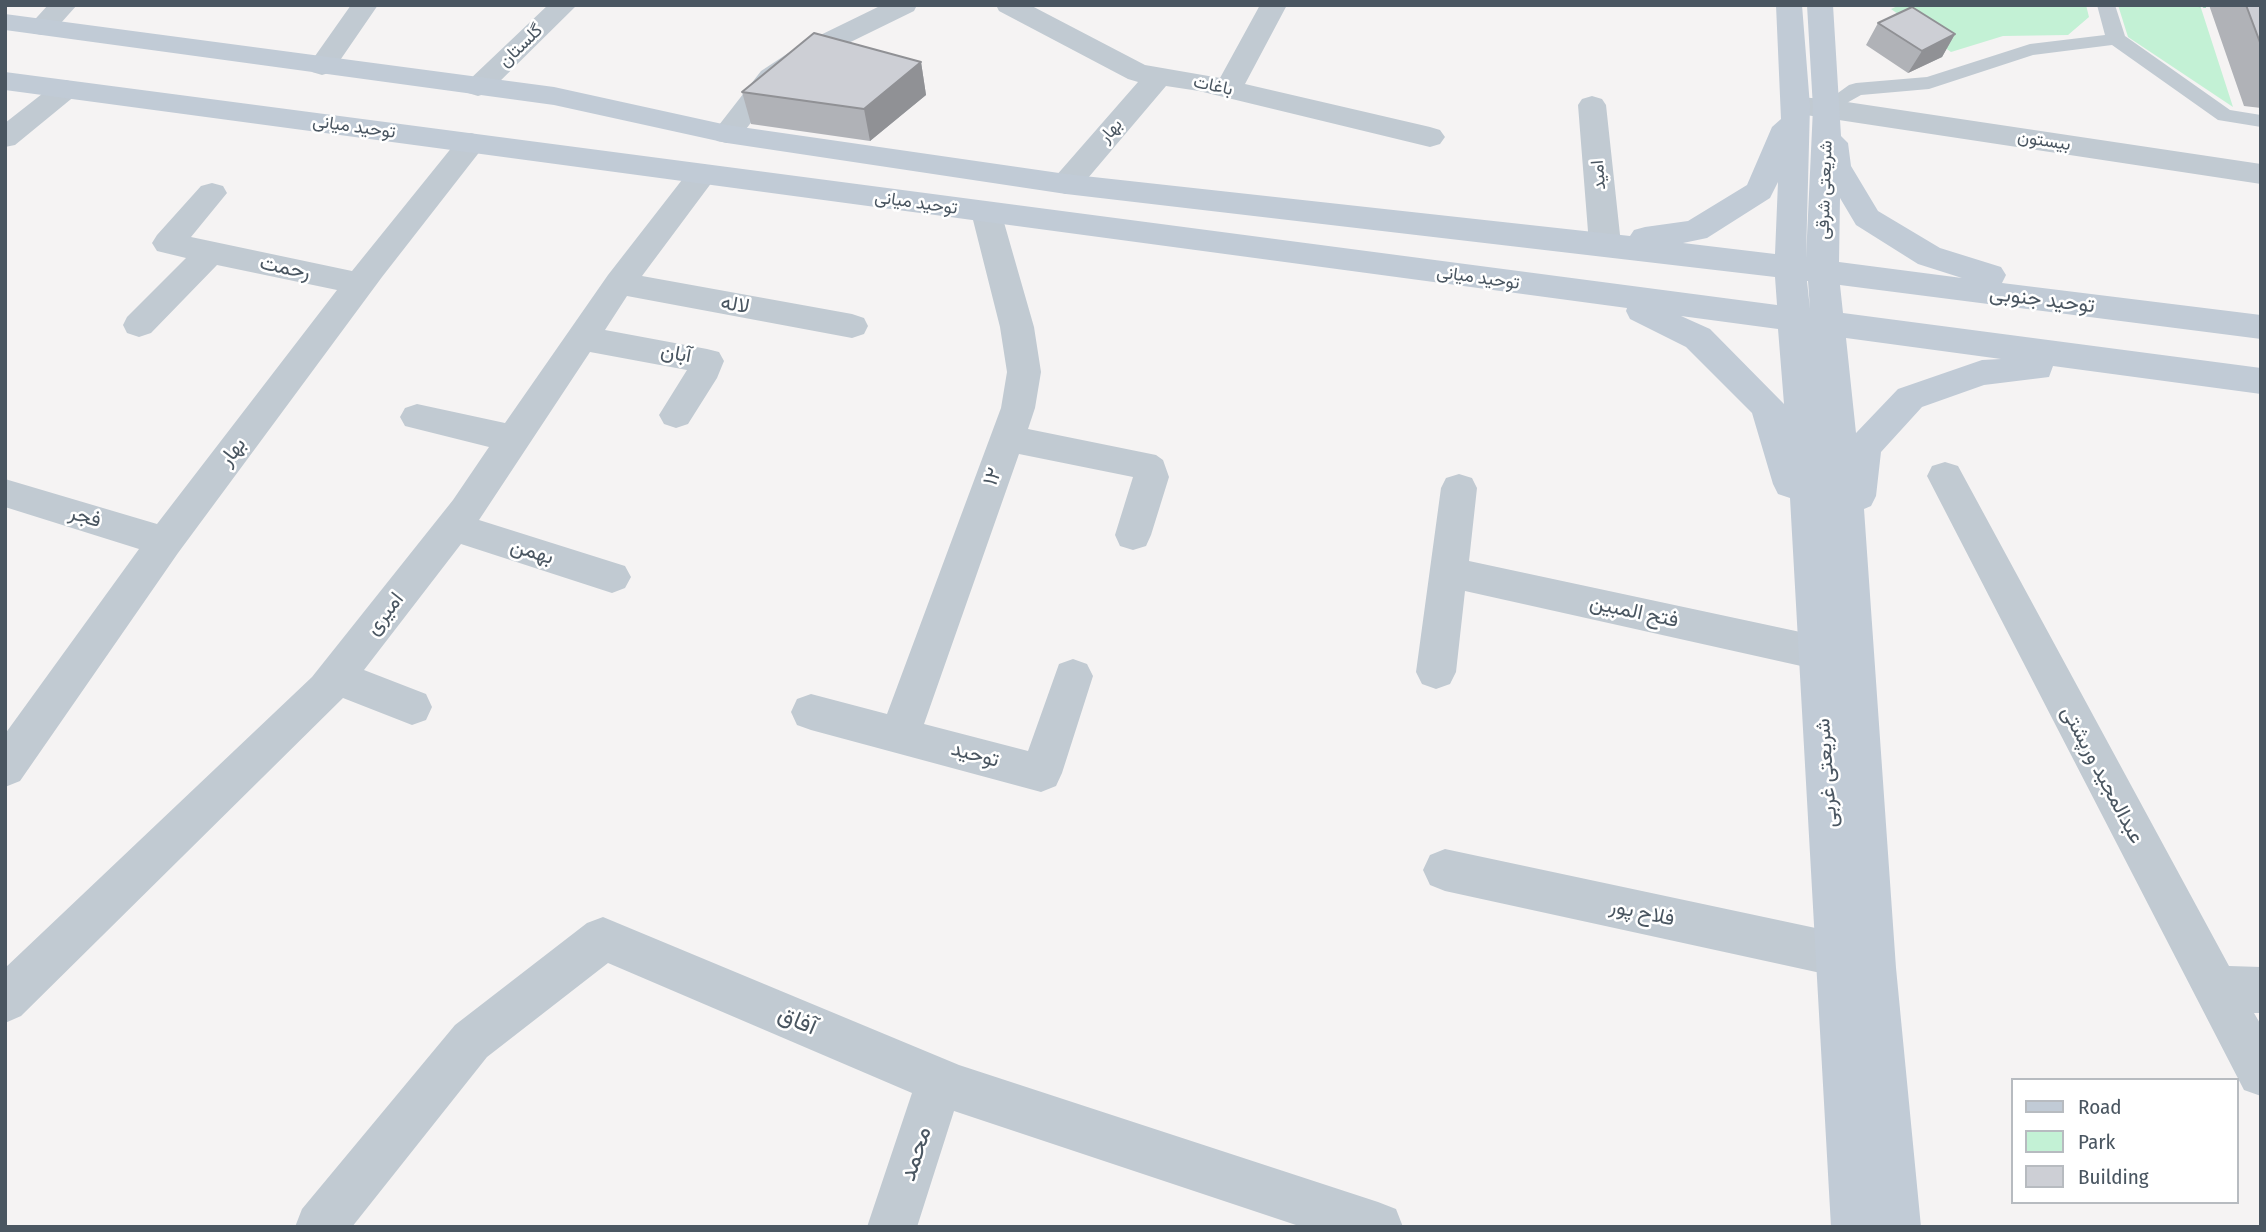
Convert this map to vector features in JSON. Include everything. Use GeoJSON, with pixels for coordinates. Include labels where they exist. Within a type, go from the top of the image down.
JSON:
{"type":"FeatureCollection","features":[{"type":"Feature","properties":{"kind":"main road","name":"شریعتی شرقی"},"geometry":{"type":"LineString","coordinates":[[1789,5],[1796,106],[1790,268],[1810,322]]}},
{"type":"Feature","properties":{"kind":"main road","name":"شریعتی شرقی"},"geometry":{"type":"LineString","coordinates":[[1810,322],[1823,272],[1827,108],[1820,5]]}},
{"type":"Feature","properties":{"kind":"main road","name":"توحید میانی"},"geometry":{"type":"LineString","coordinates":[[5,22],[554,96],[727,134],[1066,184],[1605,244],[1823,272]]}},
{"type":"Feature","properties":{"kind":"main road","name":"توحید میانی"},"geometry":{"type":"LineString","coordinates":[[5,81],[1810,322]]}},
{"type":"Feature","properties":{"kind":"main road"},"geometry":{"type":"LineString","coordinates":[[1605,244],[1696,230],[1759,191],[1796,106]]}},
{"type":"Feature","properties":{"kind":"main road"},"geometry":{"type":"LineString","coordinates":[[1827,108],[1836,166],[1867,218],[1929,256],[2092,306]]}},
{"type":"Feature","properties":{"kind":"main road"},"geometry":{"type":"LineString","coordinates":[[926,204],[938,164]]}},
{"type":"Feature","properties":{"kind":"main road","name":"توحید جنوبی"},"geometry":{"type":"LineString","coordinates":[[1823,272],[2261,327]]}},
{"type":"Feature","properties":{"kind":"main road"},"geometry":{"type":"LineString","coordinates":[[1608,296],[1698,338],[1768,407],[1832,556]]}},
{"type":"Feature","properties":{"kind":"main road"},"geometry":{"type":"LineString","coordinates":[[1810,322],[2261,381]]}},
{"type":"Feature","properties":{"kind":"main road","name":"شریعتی غربی"},"geometry":{"type":"LineString","coordinates":[[1810,322],[1896,1227]]}},
{"type":"Feature","properties":{"kind":"main road"},"geometry":{"type":"LineString","coordinates":[[1832,556],[1864,447],[1910,398],[1982,373],[2104,361]]}},
{"type":"Feature","properties":{"kind":"main road","name":"شریعتی غربی"},"geometry":{"type":"LineString","coordinates":[[1832,556],[1819,653],[1856,1227]]}},
{"type":"Feature","properties":{"kind":"street"},"geometry":{"type":"LineString","coordinates":[[42,27],[64,5]]}},
{"type":"Feature","properties":{"kind":"street"},"geometry":{"type":"LineString","coordinates":[[322,66],[365,5]]}},
{"type":"Feature","properties":{"kind":"street","name":"گلستان"},"geometry":{"type":"LineString","coordinates":[[478,87],[564,5]]}},
{"type":"Feature","properties":{"kind":"street"},"geometry":{"type":"LineString","coordinates":[[727,134],[772,77],[812,50],[904,5]]}},
{"type":"Feature","properties":{"kind":"street","name":"باغات"},"geometry":{"type":"LineString","coordinates":[[1009,5],[1138,73],[1157,78],[1199,82],[1430,137]]}},
{"type":"Feature","properties":{"kind":"street"},"geometry":{"type":"LineString","coordinates":[[1228,89],[1274,5]]}},
{"type":"Feature","properties":{"kind":"street","name":"بهار"},"geometry":{"type":"LineString","coordinates":[[1066,184],[1157,78]]}},
{"type":"Feature","properties":{"kind":"street"},"geometry":{"type":"LineString","coordinates":[[5,138],[66,89]]}},
{"type":"Feature","properties":{"kind":"street","name":"امید"},"geometry":{"type":"LineString","coordinates":[[1592,105],[1605,244]]}},
{"type":"Feature","properties":{"kind":"street"},"geometry":{"type":"LineString","coordinates":[[1796,106],[1827,108]]}},
{"type":"Feature","properties":{"kind":"street","name":"بیستون"},"geometry":{"type":"LineString","coordinates":[[1827,108],[2261,174]]}},
{"type":"Feature","properties":{"kind":"street","name":"بهار"},"geometry":{"type":"LineString","coordinates":[[5,768],[165,542],[360,284],[471,143]]}},
{"type":"Feature","properties":{"kind":"street","name":"امیری"},"geometry":{"type":"LineString","coordinates":[[5,1000],[317,699],[453,527],[619,283],[703,174]]}},
{"type":"Feature","properties":{"kind":"street","name":"رحمت"},"geometry":{"type":"LineString","coordinates":[[212,193],[168,243],[360,284]]}},
{"type":"Feature","properties":{"kind":"street","name":"۱۲"},"geometry":{"type":"LineString","coordinates":[[900,734],[1018,408],[1024,372],[1017,327],[986,212]]}},
{"type":"Feature","properties":{"kind":"street"},"geometry":{"type":"LineString","coordinates":[[139,325],[211,252]]}},
{"type":"Feature","properties":{"kind":"street","name":"لاله"},"geometry":{"type":"LineString","coordinates":[[619,283],[852,326]]}},
{"type":"Feature","properties":{"kind":"street","name":"آبان"},"geometry":{"type":"LineString","coordinates":[[583,338],[707,361],[705,369],[677,415]]}},
{"type":"Feature","properties":{"kind":"street"},"geometry":{"type":"LineString","coordinates":[[417,417],[514,439]]}},
{"type":"Feature","properties":{"kind":"street"},"geometry":{"type":"LineString","coordinates":[[1007,438],[1143,465],[1150,470],[1151,478],[1133,535]]}},
{"type":"Feature","properties":{"kind":"street","name":"عبدالمجید ورپشتی"},"geometry":{"type":"LineString","coordinates":[[1945,476],[2261,1073]]}},
{"type":"Feature","properties":{"kind":"street"},"geometry":{"type":"LineString","coordinates":[[1437,672],[1459,488]]}},
{"type":"Feature","properties":{"kind":"street","name":"فجر"},"geometry":{"type":"LineString","coordinates":[[5,493],[165,542]]}},
{"type":"Feature","properties":{"kind":"street","name":"بهمن"},"geometry":{"type":"LineString","coordinates":[[453,527],[612,577]]}},
{"type":"Feature","properties":{"kind":"street","name":"فتح المبین"},"geometry":{"type":"LineString","coordinates":[[1448,572],[1819,653]]}},
{"type":"Feature","properties":{"kind":"street","name":"توحید"},"geometry":{"type":"LineString","coordinates":[[811,712],[1041,773],[1073,676]]}},
{"type":"Feature","properties":{"kind":"street"},"geometry":{"type":"LineString","coordinates":[[335,677],[412,707]]}},
{"type":"Feature","properties":{"kind":"street","name":"فلاح پور"},"geometry":{"type":"LineString","coordinates":[[1445,870],[1839,955]]}},
{"type":"Feature","properties":{"kind":"street","name":"آفاق"},"geometry":{"type":"LineString","coordinates":[[320,1227],[471,1041],[603,939],[940,1082],[1378,1227]]}},
{"type":"Feature","properties":{"kind":"street"},"geometry":{"type":"LineString","coordinates":[[2216,989],[2261,989]]}},
{"type":"Feature","properties":{"kind":"street","name":"محمد"},"geometry":{"type":"LineString","coordinates":[[892,1227],[940,1082]]}},
{"type":"Feature","properties":{"kind":"lane"},"geometry":{"type":"LineString","coordinates":[[2106,5],[2116,39],[2225,116],[2261,121]]}},
{"type":"Feature","properties":{"kind":"lane"},"geometry":{"type":"LineString","coordinates":[[1827,108],[1856,89],[1929,83],[2030,50],[2116,39]]}},
{"type":"Feature","properties":{"kind":"path"},"geometry":{"type":"LineString","coordinates":[[2196,5],[2206,6]]}},
{"type":"Feature","properties":{"kind":"green space"},"geometry":{"type":"Polygon","coordinates":[[[1900,5],[2086,5],[2089,17],[2068,35],[2003,36],[1951,52],[1891,9],[1900,5]]]}},
{"type":"Feature","properties":{"kind":"green space"},"geometry":{"type":"Polygon","coordinates":[[[2118,5],[2200,5],[2233,107],[2128,37],[2118,5]]]}},
{"type":"Feature","properties":{"kind":"building"},"geometry":{"type":"Polygon","coordinates":[[[2246,5],[2261,5],[2261,45],[2246,5]]]}},
{"type":"Feature","properties":{"kind":"building"},"geometry":{"type":"Polygon","coordinates":[[[1912,7],[1955,34],[1922,51],[1878,23],[1912,7]]]}},
{"type":"Feature","properties":{"kind":"building"},"geometry":{"type":"Polygon","coordinates":[[[814,33],[921,62],[864,109],[742,92],[814,33]]]}}]}
